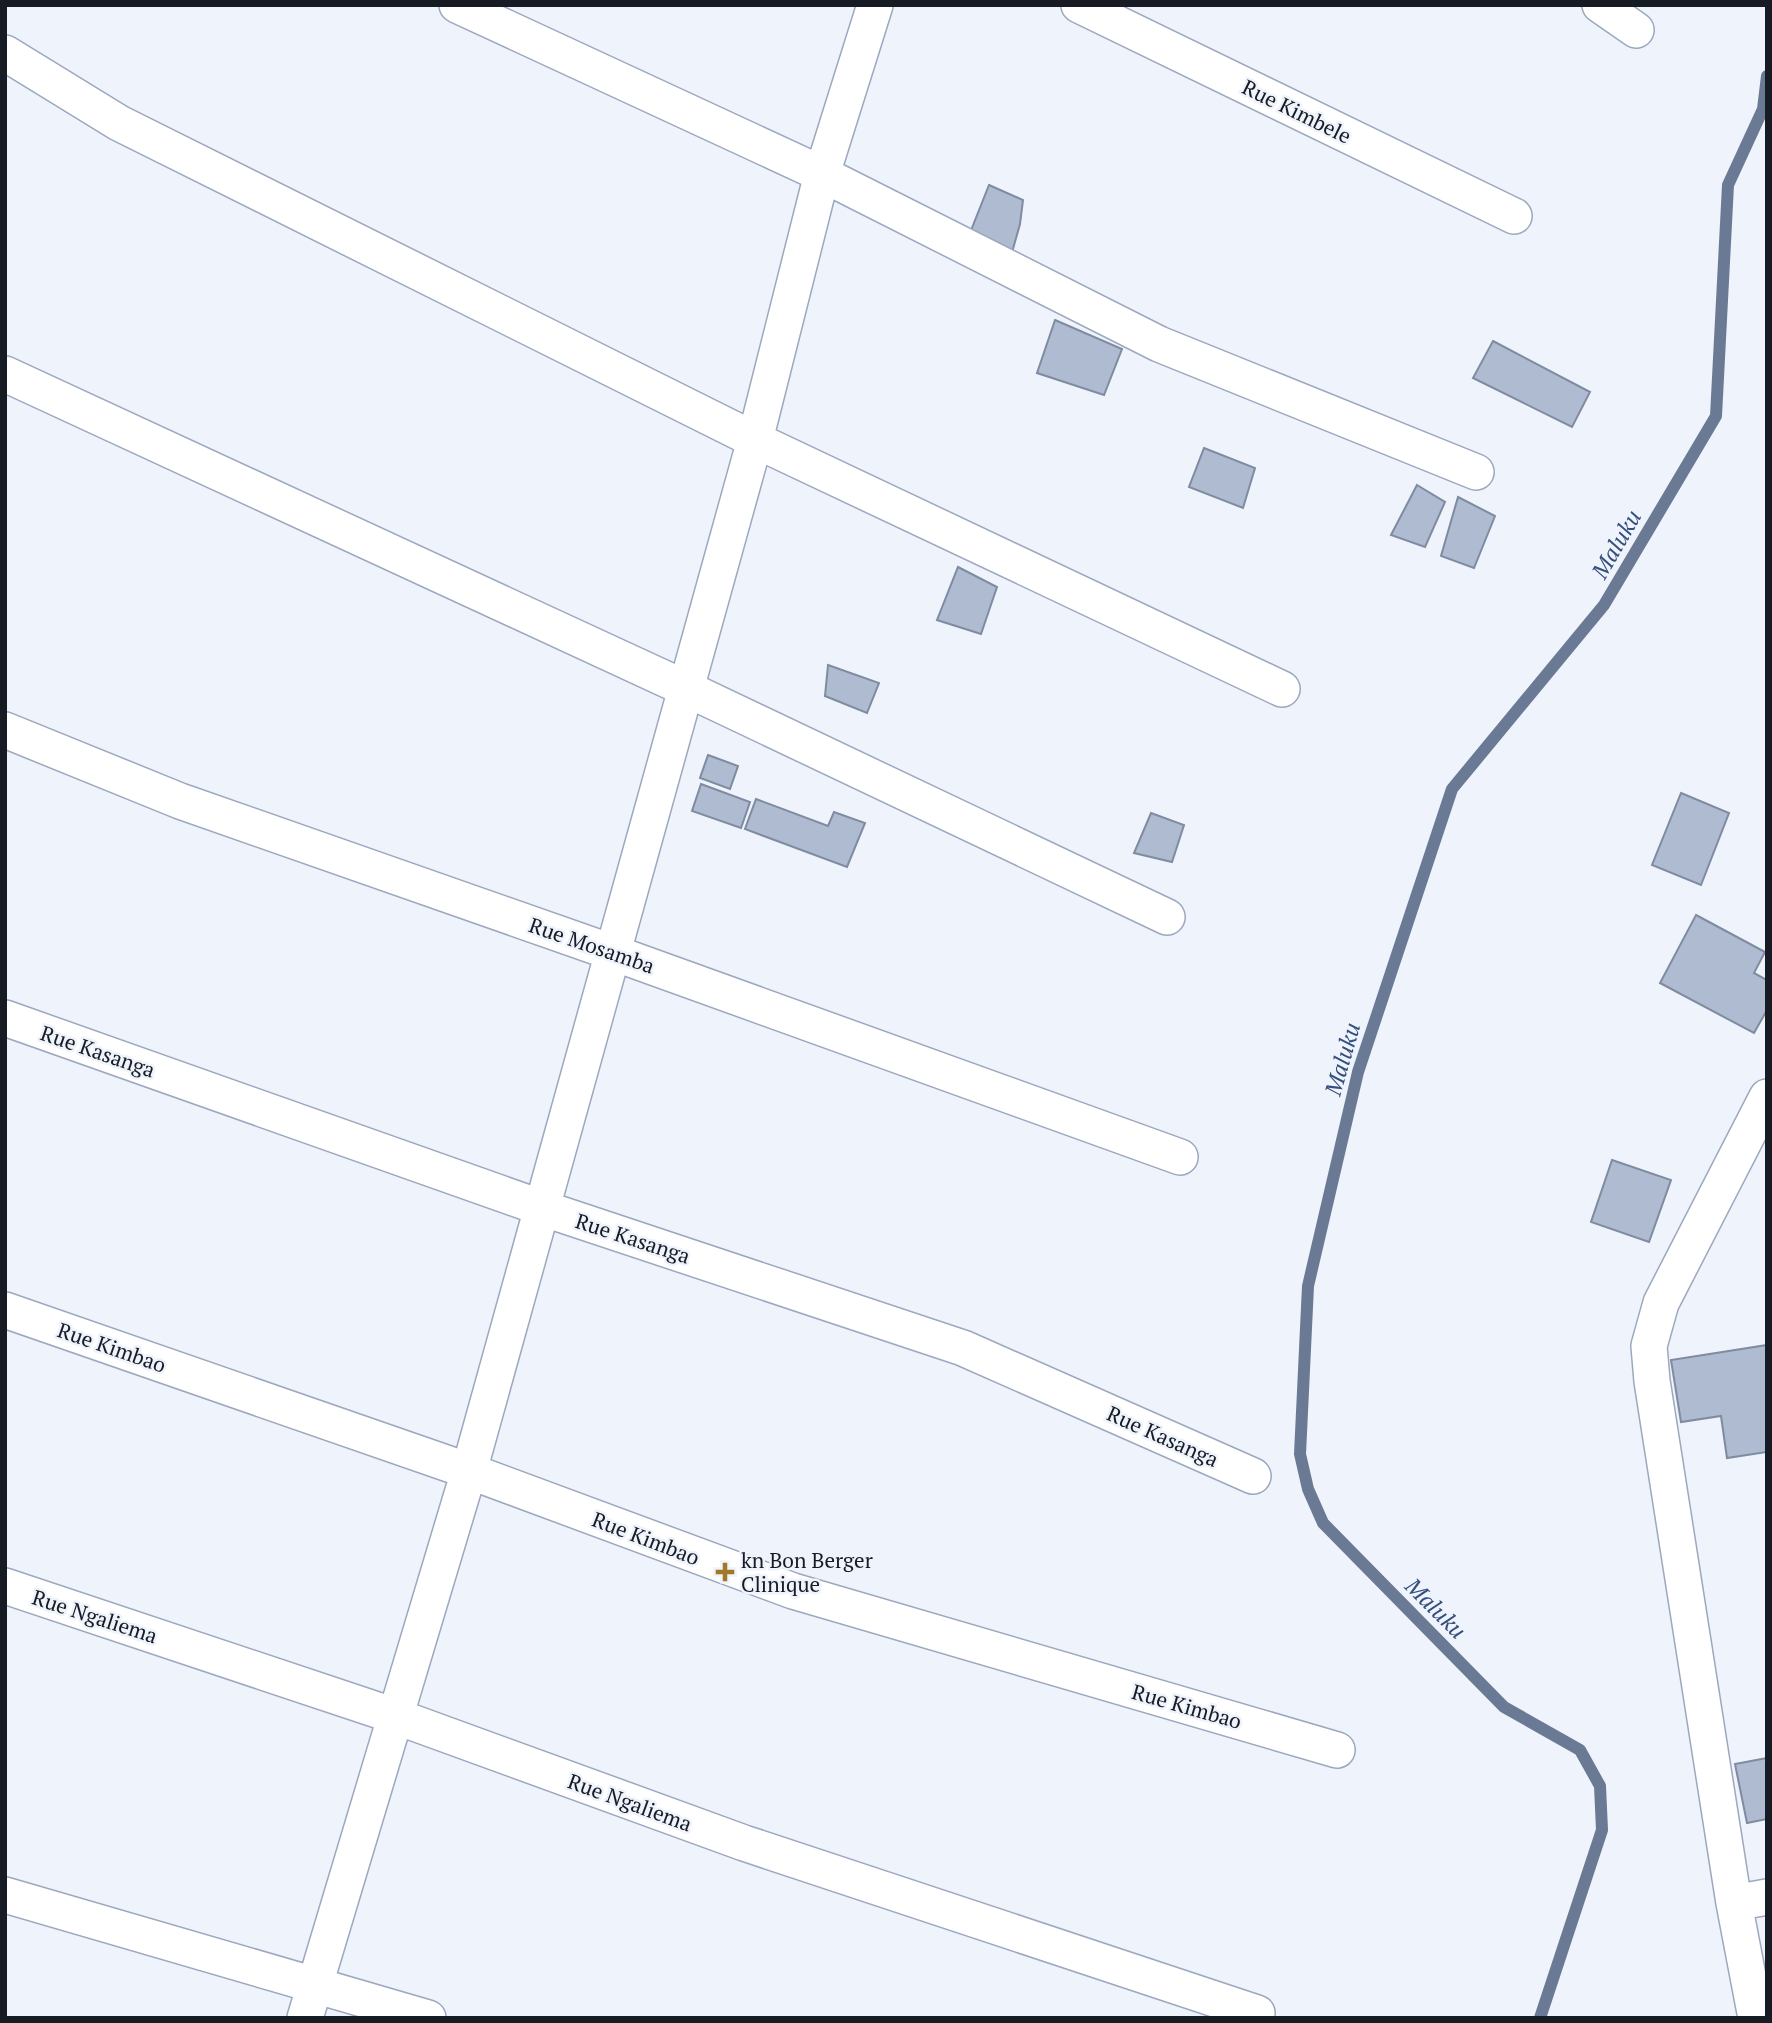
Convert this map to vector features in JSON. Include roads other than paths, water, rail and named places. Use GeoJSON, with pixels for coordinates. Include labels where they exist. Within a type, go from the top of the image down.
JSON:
{"type":"FeatureCollection","features":[{"type":"Feature","properties":{"kind":"street"},"geometry":{"type":"LineString","coordinates":[[457,5],[822,174],[1159,344],[1476,472]]}},
{"type":"Feature","properties":{"kind":"street"},"geometry":{"type":"LineString","coordinates":[[309,2001],[469,1471],[755,440],[822,174],[875,5]]}},
{"type":"Feature","properties":{"kind":"street","name":"Rue Kimbele"},"geometry":{"type":"LineString","coordinates":[[1079,5],[1514,216]]}},
{"type":"Feature","properties":{"kind":"street"},"geometry":{"type":"LineString","coordinates":[[1600,5],[1636,30]]}},
{"type":"Feature","properties":{"kind":"street"},"geometry":{"type":"LineString","coordinates":[[5,53],[119,123],[755,440],[1282,689]]}},
{"type":"Feature","properties":{"kind":"street"},"geometry":{"type":"LineString","coordinates":[[5,374],[687,689],[1167,917]]}},
{"type":"Feature","properties":{"kind":"street","name":"Rue Mosamba"},"geometry":{"type":"LineString","coordinates":[[5,730],[180,801],[614,953],[1180,1157]]}},
{"type":"Feature","properties":{"kind":"street","name":"Rue Kasanga"},"geometry":{"type":"LineString","coordinates":[[5,1018],[542,1208],[963,1348],[1253,1475]]}},
{"type":"Feature","properties":{"kind":"street"},"geometry":{"type":"LineString","coordinates":[[1756,2018],[1750,1900],[1652,1381],[1649,1346],[1661,1303],[1767,1097]]}},
{"type":"Feature","properties":{"kind":"street","name":"Rue Kimbao"},"geometry":{"type":"LineString","coordinates":[[5,1310],[469,1471],[793,1591],[1336,1750]]}},
{"type":"Feature","properties":{"kind":"street","name":"Rue Ngaliema"},"geometry":{"type":"LineString","coordinates":[[5,1586],[395,1716],[744,1843],[1257,2013]]}},
{"type":"Feature","properties":{"kind":"street"},"geometry":{"type":"LineString","coordinates":[[5,1895],[309,2001],[428,2018]]}},
{"type":"Feature","properties":{"kind":"waterway","name":"Maluku"},"geometry":{"type":"LineString","coordinates":[[1540,2018],[1602,1830],[1600,1786],[1580,1750],[1504,1707],[1323,1523],[1308,1489],[1300,1454],[1308,1286],[1358,1072],[1452,789],[1604,605],[1716,416],[1728,185],[1763,109],[1767,76]]}},
{"type":"Feature","properties":{"kind":"place","name":"kn Bon Berger Clinique"},"geometry":{"type":"Point","coordinates":[725,1572]}}]}
